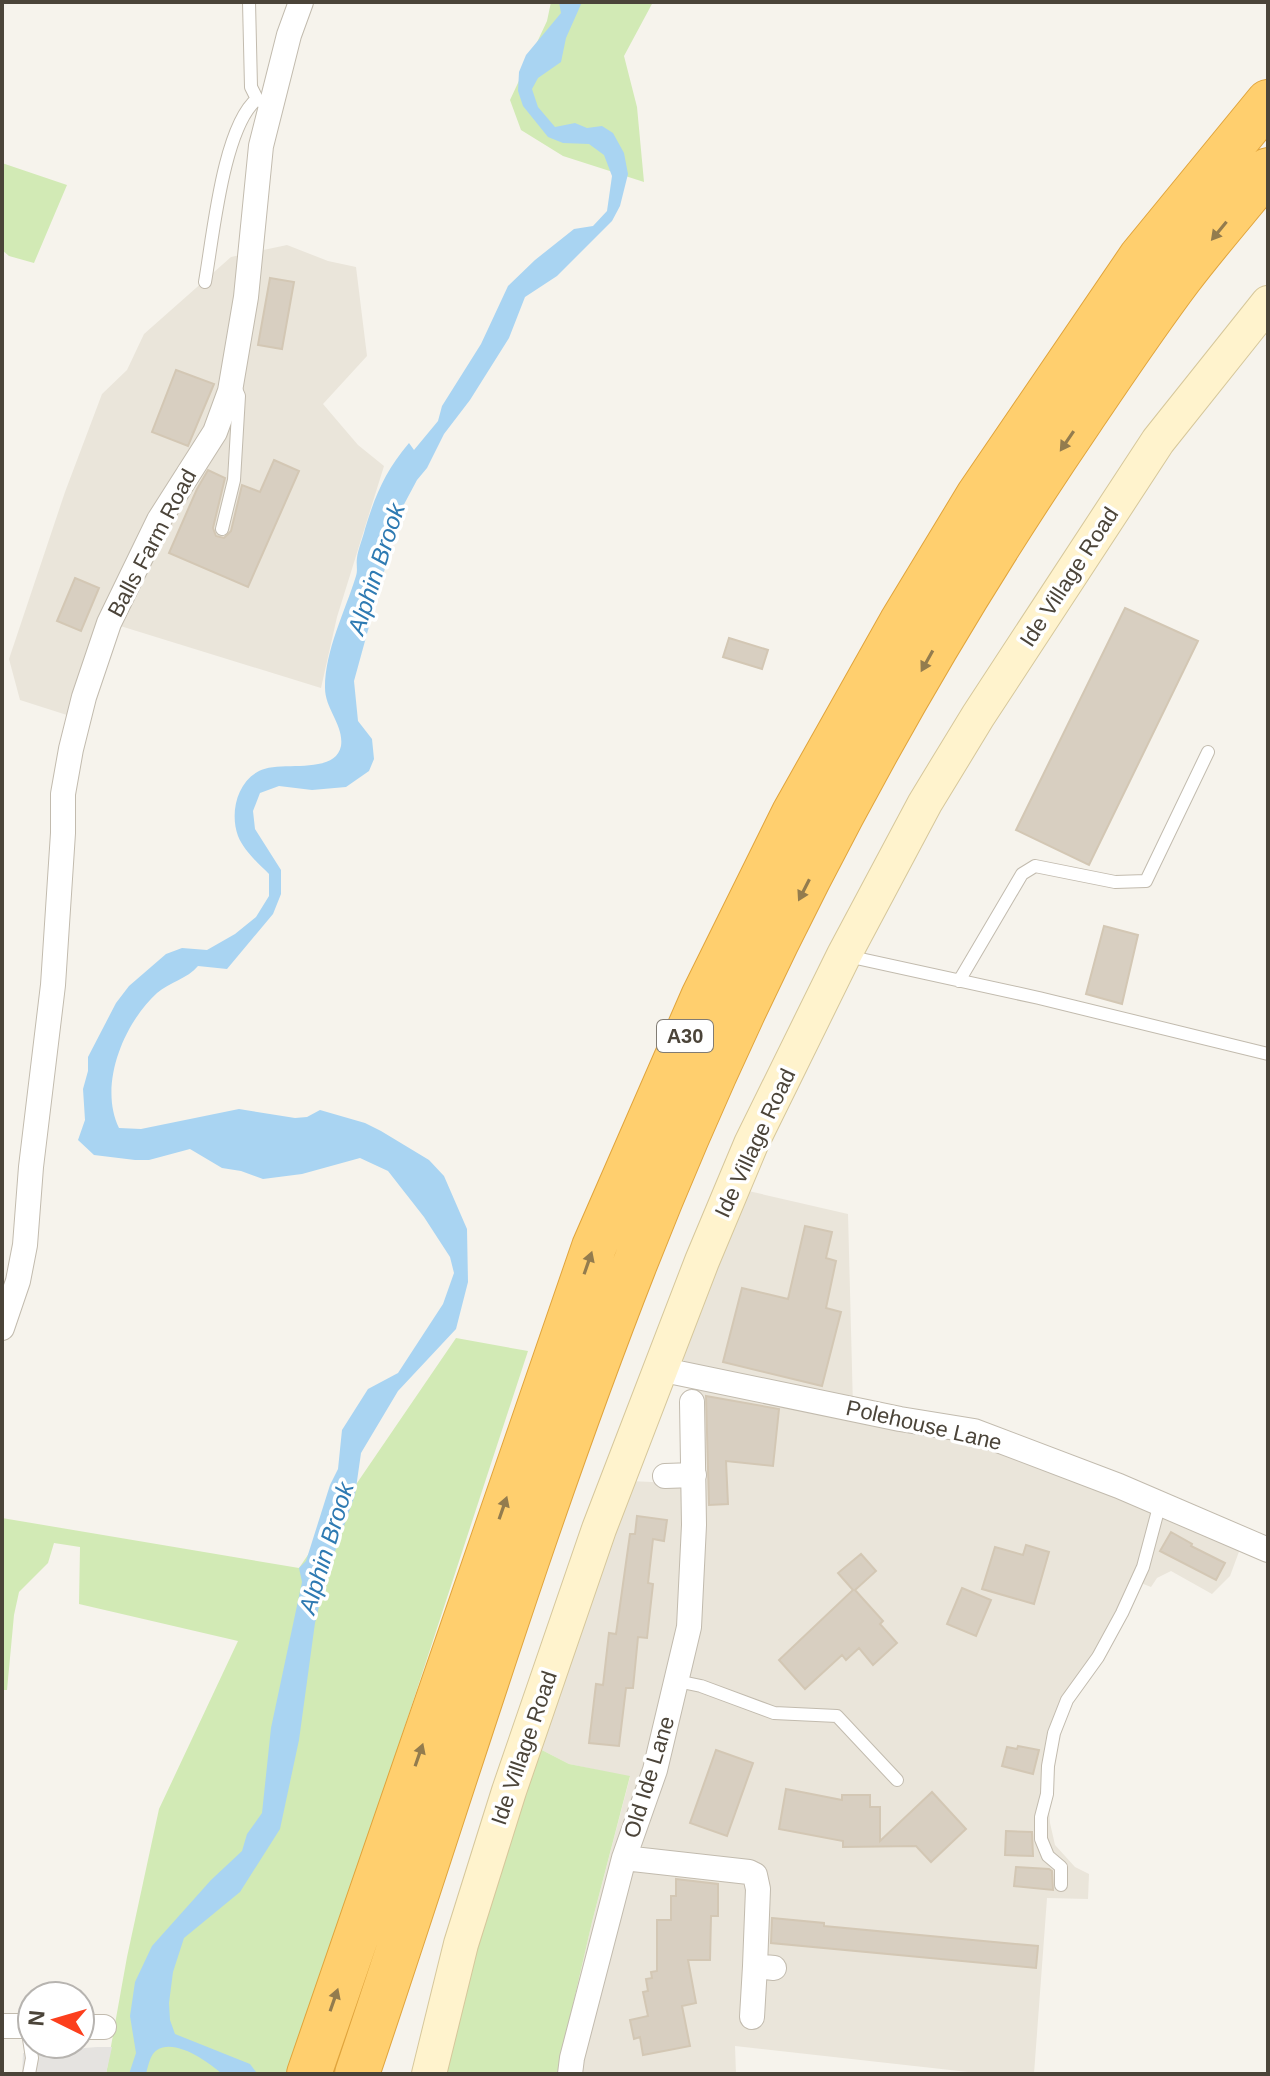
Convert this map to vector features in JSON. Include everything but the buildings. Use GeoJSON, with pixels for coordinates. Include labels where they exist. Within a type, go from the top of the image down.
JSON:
{"type":"FeatureCollection","features":[{"type":"Feature","properties":{"kind":"highway","name":"A30"},"geometry":{"type":"LineString","coordinates":[[309,2074],[594,1247],[703,997],[794,813],[901,623],[978,496],[1141,257],[1268,102]]}},
{"type":"Feature","properties":{"kind":"highway","name":"A30"},"geometry":{"type":"LineString","coordinates":[[357,2074],[566,1452],[634,1265],[740,1017],[833,831],[922,671],[1019,511],[1181,277],[1268,170]]}},
{"type":"Feature","properties":{"kind":"street","name":"Balls Farm Road"},"geometry":{"type":"LineString","coordinates":[[2,1328],[18,1281],[25,1245],[53,985],[63,794],[71,749],[84,697],[109,623],[159,520],[215,432],[230,391],[246,297],[264,102],[301,2]]}},
{"type":"Feature","properties":{"kind":"street","name":"Ide Village Road"},"geometry":{"type":"LineString","coordinates":[[429,2074],[461,1944],[504,1807],[599,1529],[659,1369],[751,1144],[844,955],[925,803],[978,716],[1158,441],[1268,303]]}},
{"type":"Feature","properties":{"kind":"street","name":"Polehouse Lane"},"geometry":{"type":"LineString","coordinates":[[659,1369],[900,1419],[974,1431],[1160,1503],[1268,1550]]}},
{"type":"Feature","properties":{"kind":"street","name":"Old Ide Lane"},"geometry":{"type":"LineString","coordinates":[[570,2074],[624,1858],[655,1770],[689,1627],[694,1475],[692,1402]]}},
{"type":"Feature","properties":{"kind":"street"},"geometry":{"type":"LineString","coordinates":[[665,1476],[694,1475]]}},
{"type":"Feature","properties":{"kind":"street"},"geometry":{"type":"LineString","coordinates":[[624,1858],[755,1875],[765,1967],[752,2017]]}},
{"type":"Feature","properties":{"kind":"lane"},"geometry":{"type":"LineString","coordinates":[[205,282],[227,159],[246,108],[264,102],[251,87],[249,2]]}},
{"type":"Feature","properties":{"kind":"lane"},"geometry":{"type":"LineString","coordinates":[[222,529],[234,480],[239,396],[231,378]]}},
{"type":"Feature","properties":{"kind":"lane"},"geometry":{"type":"LineString","coordinates":[[959,981],[1022,874],[1035,866],[1115,882],[1146,881],[1208,752]]}},
{"type":"Feature","properties":{"kind":"lane"},"geometry":{"type":"LineString","coordinates":[[844,955],[1268,1054]]}},
{"type":"Feature","properties":{"kind":"lane"},"geometry":{"type":"LineString","coordinates":[[1061,1885],[1061,1867],[1048,1856],[1041,1839],[1041,1817],[1047,1794],[1054,1733],[1067,1700],[1098,1657],[1122,1613],[1151,1542],[1160,1503]]}},
{"type":"Feature","properties":{"kind":"lane"},"geometry":{"type":"LineString","coordinates":[[677,1681],[701,1686],[774,1713],[837,1716],[897,1780]]}},
{"type":"Feature","properties":{"kind":"shaded area"},"geometry":{"type":"Polygon","coordinates":[[[287,245],[328,261],[356,267],[367,356],[323,404],[358,445],[384,466],[337,617],[321,688],[101,620],[70,716],[20,700],[9,659],[65,492],[102,394],[127,370],[144,334],[231,257],[287,245]]]}},
{"type":"Feature","properties":{"kind":"shaded area"},"geometry":{"type":"Polygon","coordinates":[[[744,1190],[848,1214],[853,1407],[923,1420],[1244,1538],[1230,1576],[1212,1594],[1171,1571],[1157,1578],[1151,1587],[1136,1581],[1058,1721],[1050,1823],[1055,1845],[1075,1867],[1089,1874],[1088,1899],[1047,1898],[1034,2074],[986,2074],[735,2046],[736,2074],[557,2074],[630,1777],[569,1764],[534,1746],[630,1481],[695,1484],[695,1383],[677,1347],[744,1190]]]}},
{"type":"Feature","properties":{"kind":"shaded area"},"geometry":{"type":"Polygon","coordinates":[[[96,2047],[112,2047],[106,2074],[22,2074],[23,2060],[96,2060],[96,2047]]]}},
{"type":"Feature","properties":{"kind":"green space"},"geometry":{"type":"Polygon","coordinates":[[[551,2],[653,2],[624,56],[637,107],[644,182],[563,156],[521,130],[510,100],[547,21],[551,2]]]}},
{"type":"Feature","properties":{"kind":"green space"},"geometry":{"type":"Polygon","coordinates":[[[2,163],[67,185],[34,263],[9,256],[2,250],[2,163]]]}},
{"type":"Feature","properties":{"kind":"green space"},"geometry":{"type":"Polygon","coordinates":[[[456,1338],[528,1351],[289,2074],[106,2074],[159,1809],[238,1641],[79,1604],[80,1547],[54,1543],[48,1563],[19,1592],[7,1690],[2,1690],[2,1518],[299,1568],[456,1338]]]}},
{"type":"Feature","properties":{"kind":"green space"},"geometry":{"type":"Polygon","coordinates":[[[534,1746],[569,1764],[630,1776],[557,2074],[445,2074],[470,1950],[534,1746]]]}},
{"type":"Feature","properties":{"kind":"water","name":"Alphin Brook"},"geometry":{"type":"Polygon","coordinates":[[[559,2],[582,2],[566,38],[561,62],[538,78],[532,89],[538,107],[555,127],[575,123],[587,128],[602,126],[613,133],[624,153],[628,174],[620,206],[612,221],[557,276],[525,297],[509,338],[470,400],[444,434],[401,510],[354,681],[358,721],[372,739],[374,759],[369,771],[346,787],[312,790],[279,786],[260,793],[253,811],[255,829],[281,870],[281,894],[273,914],[227,969],[198,966],[157,993],[134,1021],[113,1074],[113,1111],[119,1128],[141,1129],[239,1109],[295,1118],[307,1117],[320,1110],[381,1131],[429,1160],[444,1176],[467,1229],[468,1282],[456,1329],[398,1391],[361,1453],[355,1495],[327,1574],[315,1623],[299,1740],[280,1829],[240,1892],[184,1938],[173,1972],[169,2003],[175,2034],[250,2064],[256,2072],[263,2074],[222,2074],[182,2049],[164,2047],[155,2052],[146,2074],[129,2074],[136,2053],[130,2016],[135,1982],[152,1946],[211,1880],[242,1851],[247,1834],[262,1813],[271,1728],[302,1582],[299,1568],[306,1561],[338,1469],[342,1430],[368,1389],[398,1373],[443,1304],[454,1273],[450,1257],[388,1171],[360,1158],[302,1174],[263,1179],[222,1168],[190,1149],[149,1160],[94,1155],[78,1140],[85,1120],[83,1089],[88,1057],[116,1003],[129,986],[166,954],[182,948],[207,950],[235,934],[256,917],[269,896],[269,874],[238,836],[235,818],[237,800],[245,783],[259,771],[318,764],[337,755],[341,738],[326,696],[326,674],[332,645],[356,576],[359,547],[382,483],[409,443],[414,450],[438,421],[442,406],[481,344],[508,286],[574,229],[593,226],[607,211],[612,176],[604,155],[589,144],[563,143],[548,137],[523,106],[518,91],[519,72],[526,55],[561,13],[559,2]]]}}]}
